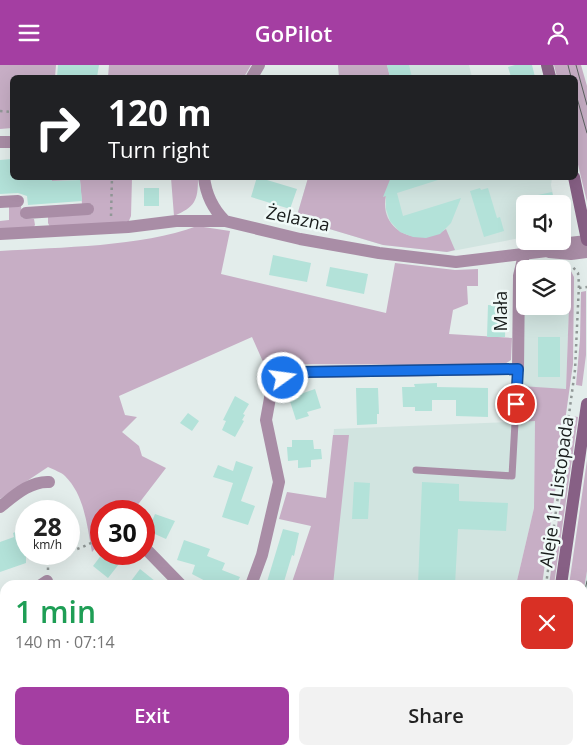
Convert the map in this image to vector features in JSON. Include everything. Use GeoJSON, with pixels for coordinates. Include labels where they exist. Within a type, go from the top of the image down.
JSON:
{"type":"FeatureCollection","features":[{"type":"Feature","properties":{"kind":"main road"},"geometry":{"type":"LineString","coordinates":[[575,180],[587,240]]}},
{"type":"Feature","properties":{"kind":"main road","name":"Aleje 11 Listopada"},"geometry":{"type":"LineString","coordinates":[[562,580],[587,404]]}},
{"type":"Feature","properties":{"kind":"street"},"geometry":{"type":"LineString","coordinates":[[204,180],[205,188],[212,206],[225,221]]}},
{"type":"Feature","properties":{"kind":"street"},"geometry":{"type":"LineString","coordinates":[[0,203],[18,201]]}},
{"type":"Feature","properties":{"kind":"street"},"geometry":{"type":"LineString","coordinates":[[26,213],[88,209]]}},
{"type":"Feature","properties":{"kind":"street"},"geometry":{"type":"LineString","coordinates":[[40,231],[41,212]]}},
{"type":"Feature","properties":{"kind":"street","name":"Żelazna"},"geometry":{"type":"LineString","coordinates":[[0,234],[111,228],[176,221],[225,221],[300,239],[379,253],[456,262],[524,255],[587,240]]}},
{"type":"Feature","properties":{"kind":"street","name":"Żelazna"},"geometry":{"type":"LineString","coordinates":[[547,251],[571,254],[587,251]]}},
{"type":"Feature","properties":{"kind":"street","name":"Mała"},"geometry":{"type":"LineString","coordinates":[[518,369],[519,276],[524,255]]}},
{"type":"Feature","properties":{"kind":"street"},"geometry":{"type":"LineString","coordinates":[[253,580],[262,555],[279,482],[266,420],[270,398],[283,378],[302,372],[518,369]]}},
{"type":"Feature","properties":{"kind":"street"},"geometry":{"type":"LineString","coordinates":[[0,507],[20,491],[39,481],[49,482]]}},
{"type":"Feature","properties":{"kind":"street"},"geometry":{"type":"LineString","coordinates":[[155,558],[176,580]]}},
{"type":"Feature","properties":{"kind":"lane"},"geometry":{"type":"LineString","coordinates":[[416,470],[512,476],[518,369]]}},
{"type":"Feature","properties":{"kind":"path"},"geometry":{"type":"LineString","coordinates":[[111,228],[112,180]]}},
{"type":"Feature","properties":{"kind":"path"},"geometry":{"type":"LineString","coordinates":[[547,580],[575,370],[579,289],[578,273],[572,267],[571,254]]}},
{"type":"Feature","properties":{"kind":"path"},"geometry":{"type":"LineString","coordinates":[[579,289],[587,287]]}},
{"type":"Feature","properties":{"kind":"path"},"geometry":{"type":"LineString","coordinates":[[45,580],[48,564],[54,559],[69,554],[76,548],[90,544]]}},
{"type":"Feature","properties":{"kind":"shaded area"},"geometry":{"type":"Polygon","coordinates":[[[0,65],[56,65],[55,75],[10,75],[10,128],[0,129],[0,65]]]}},
{"type":"Feature","properties":{"kind":"shaded area"},"geometry":{"type":"Polygon","coordinates":[[[109,65],[251,65],[245,75],[108,75],[109,65]]]}},
{"type":"Feature","properties":{"kind":"shaded area"},"geometry":{"type":"Polygon","coordinates":[[[338,65],[469,65],[472,75],[339,75],[338,65]]]}},
{"type":"Feature","properties":{"kind":"shaded area"},"geometry":{"type":"Polygon","coordinates":[[[338,65],[387,65],[390,75],[339,75],[338,65]]]}},
{"type":"Feature","properties":{"kind":"shaded area"},"geometry":{"type":"Polygon","coordinates":[[[554,65],[581,65],[587,86],[587,202],[578,164],[578,75],[556,75],[554,65]]]}},
{"type":"Feature","properties":{"kind":"shaded area"},"geometry":{"type":"Polygon","coordinates":[[[80,180],[132,180],[131,216],[128,223],[50,227],[48,217],[92,214],[92,204],[82,204],[80,180]]]}},
{"type":"Feature","properties":{"kind":"shaded area"},"geometry":{"type":"Polygon","coordinates":[[[171,180],[198,180],[194,202],[187,209],[174,216],[171,180]]]}},
{"type":"Feature","properties":{"kind":"shaded area"},"geometry":{"type":"Polygon","coordinates":[[[307,180],[552,180],[553,195],[516,195],[516,239],[447,252],[383,245],[296,219],[307,180]]]}},
{"type":"Feature","properties":{"kind":"shaded area"},"geometry":{"type":"Polygon","coordinates":[[[307,180],[393,180],[387,193],[385,208],[388,219],[394,227],[403,233],[424,237],[435,235],[446,229],[455,250],[447,252],[383,245],[296,219],[307,180]]]}},
{"type":"Feature","properties":{"kind":"shaded area"},"geometry":{"type":"Polygon","coordinates":[[[21,205],[22,218],[34,219],[35,225],[33,228],[0,231],[0,221],[9,220],[9,207],[21,205]]]}},
{"type":"Feature","properties":{"kind":"shaded area"},"geometry":{"type":"Polygon","coordinates":[[[197,226],[230,231],[221,274],[386,313],[395,263],[455,270],[478,269],[478,286],[467,286],[468,304],[453,310],[449,334],[512,338],[511,360],[503,365],[264,364],[252,337],[119,396],[125,415],[137,417],[122,432],[139,446],[142,456],[166,468],[141,500],[90,500],[90,540],[81,502],[72,484],[62,473],[48,467],[0,499],[0,251],[100,245],[175,233],[197,226]]]}},
{"type":"Feature","properties":{"kind":"shaded area"},"geometry":{"type":"Polygon","coordinates":[[[571,271],[574,277],[573,364],[543,580],[517,580],[534,508],[535,421],[518,422],[521,386],[566,389],[569,315],[571,315],[571,271]]]}},
{"type":"Feature","properties":{"kind":"shaded area"},"geometry":{"type":"Polygon","coordinates":[[[586,291],[586,355],[582,386],[576,385],[580,339],[581,292],[586,291]]]}},
{"type":"Feature","properties":{"kind":"shaded area"},"geometry":{"type":"Polygon","coordinates":[[[524,315],[569,315],[566,390],[521,386],[524,315]]]}},
{"type":"Feature","properties":{"kind":"shaded area"},"geometry":{"type":"Polygon","coordinates":[[[572,416],[578,417],[555,580],[550,580],[572,416]]]}},
{"type":"Feature","properties":{"kind":"shaded area"},"geometry":{"type":"Polygon","coordinates":[[[535,421],[534,508],[517,580],[319,580],[334,429],[535,421]]]}},
{"type":"Feature","properties":{"kind":"shaded area"},"geometry":{"type":"Polygon","coordinates":[[[333,435],[349,435],[334,580],[293,580],[311,526],[279,519],[287,492],[326,498],[333,435]]]}},
{"type":"Feature","properties":{"kind":"shaded area"},"geometry":{"type":"Polygon","coordinates":[[[587,460],[587,571],[585,580],[570,580],[587,460]]]}},
{"type":"Feature","properties":{"kind":"building"},"geometry":{"type":"Polygon","coordinates":[[[58,65],[99,65],[97,75],[57,75],[58,65]]]}},
{"type":"Feature","properties":{"kind":"building"},"geometry":{"type":"Polygon","coordinates":[[[387,65],[409,65],[412,75],[390,75],[387,65]]]}},
{"type":"Feature","properties":{"kind":"building"},"geometry":{"type":"Polygon","coordinates":[[[532,65],[534,75],[510,75],[508,67],[532,65]]]}},
{"type":"Feature","properties":{"kind":"building"},"geometry":{"type":"Polygon","coordinates":[[[10,159],[10,180],[80,180],[82,201],[28,205],[27,196],[18,193],[0,194],[0,160],[10,159]]]}},
{"type":"Feature","properties":{"kind":"building"},"geometry":{"type":"Polygon","coordinates":[[[256,180],[267,180],[297,189],[290,209],[251,197],[256,180]]]}},
{"type":"Feature","properties":{"kind":"building"},"geometry":{"type":"Polygon","coordinates":[[[390,180],[438,180],[397,193],[403,216],[461,198],[451,223],[440,234],[426,238],[413,237],[400,232],[390,221],[386,209],[386,196],[383,197],[390,180]]]}},
{"type":"Feature","properties":{"kind":"building"},"geometry":{"type":"Polygon","coordinates":[[[144,188],[159,188],[159,206],[144,206],[144,188]]]}},
{"type":"Feature","properties":{"kind":"building"},"geometry":{"type":"Polygon","coordinates":[[[480,188],[481,190],[488,188],[497,218],[500,217],[504,231],[484,237],[470,191],[480,188]]]}},
{"type":"Feature","properties":{"kind":"building"},"geometry":{"type":"Polygon","coordinates":[[[552,192],[553,195],[538,195],[552,192]]]}},
{"type":"Feature","properties":{"kind":"building"},"geometry":{"type":"Polygon","coordinates":[[[273,255],[311,263],[307,282],[269,275],[273,255]]]}},
{"type":"Feature","properties":{"kind":"building"},"geometry":{"type":"Polygon","coordinates":[[[330,267],[368,274],[364,294],[326,286],[330,267]]]}},
{"type":"Feature","properties":{"kind":"building"},"geometry":{"type":"Polygon","coordinates":[[[488,305],[506,306],[505,337],[487,337],[488,305]]]}},
{"type":"Feature","properties":{"kind":"building"},"geometry":{"type":"Polygon","coordinates":[[[538,337],[560,337],[560,377],[538,377],[538,337]]]}},
{"type":"Feature","properties":{"kind":"building"},"geometry":{"type":"Polygon","coordinates":[[[437,383],[437,387],[488,388],[488,417],[456,416],[456,400],[432,400],[432,411],[415,411],[415,407],[403,407],[402,387],[415,387],[414,384],[437,383]]]}},
{"type":"Feature","properties":{"kind":"building"},"geometry":{"type":"Polygon","coordinates":[[[356,388],[378,388],[379,414],[377,414],[377,424],[357,425],[356,388]]]}},
{"type":"Feature","properties":{"kind":"building"},"geometry":{"type":"Polygon","coordinates":[[[315,389],[321,408],[307,412],[309,416],[296,420],[289,398],[315,389]]]}},
{"type":"Feature","properties":{"kind":"building"},"geometry":{"type":"Polygon","coordinates":[[[235,396],[249,404],[243,414],[245,415],[242,420],[244,421],[235,437],[222,430],[226,421],[223,420],[235,396]]]}},
{"type":"Feature","properties":{"kind":"building"},"geometry":{"type":"Polygon","coordinates":[[[188,413],[199,421],[192,431],[180,423],[188,413]]]}},
{"type":"Feature","properties":{"kind":"building"},"geometry":{"type":"Polygon","coordinates":[[[292,440],[313,440],[314,449],[321,449],[322,459],[311,460],[311,467],[298,468],[298,460],[288,461],[287,447],[292,447],[292,440]]]}},
{"type":"Feature","properties":{"kind":"building"},"geometry":{"type":"Polygon","coordinates":[[[236,461],[253,467],[241,501],[255,506],[248,525],[222,517],[233,483],[213,477],[218,465],[233,471],[236,461]]]}},
{"type":"Feature","properties":{"kind":"building"},"geometry":{"type":"Polygon","coordinates":[[[354,482],[370,483],[368,519],[352,519],[354,482]]]}},
{"type":"Feature","properties":{"kind":"building"},"geometry":{"type":"Polygon","coordinates":[[[422,482],[459,484],[459,501],[508,503],[506,531],[458,529],[455,580],[418,580],[422,482]]]}},
{"type":"Feature","properties":{"kind":"building"},"geometry":{"type":"Polygon","coordinates":[[[155,514],[175,521],[166,539],[155,534],[155,514]]]}},
{"type":"Feature","properties":{"kind":"building"},"geometry":{"type":"Polygon","coordinates":[[[283,529],[299,533],[294,556],[292,555],[284,580],[268,580],[283,529]]]}},
{"type":"Feature","properties":{"kind":"building"},"geometry":{"type":"Polygon","coordinates":[[[15,532],[15,565],[20,565],[0,572],[0,542],[14,537],[13,533],[15,532]]]}},
{"type":"Feature","properties":{"kind":"building"},"geometry":{"type":"Polygon","coordinates":[[[184,540],[210,549],[207,556],[225,563],[222,570],[240,577],[238,580],[203,580],[192,574],[195,565],[177,560],[184,540]]]}},
{"type":"Feature","properties":{"kind":"building"},"geometry":{"type":"Polygon","coordinates":[[[94,565],[118,565],[108,578],[94,565]]]}},
{"type":"Feature","properties":{"kind":"building"},"geometry":{"type":"Polygon","coordinates":[[[140,569],[154,580],[132,580],[140,569]]]}},
{"type":"Feature","properties":{"kind":"tram line"},"geometry":{"type":"LineString","coordinates":[[568,65],[570,75]]}},
{"type":"Feature","properties":{"kind":"tram line"},"geometry":{"type":"LineString","coordinates":[[576,65],[587,105]]}},
{"type":"Feature","properties":{"kind":"tram line"},"geometry":{"type":"LineString","coordinates":[[578,102],[587,133]]}},
{"type":"Feature","properties":{"kind":"route"},"geometry":{"type":"LineString","coordinates":[[283,378],[302,372],[518,369],[516,404]]}}]}
